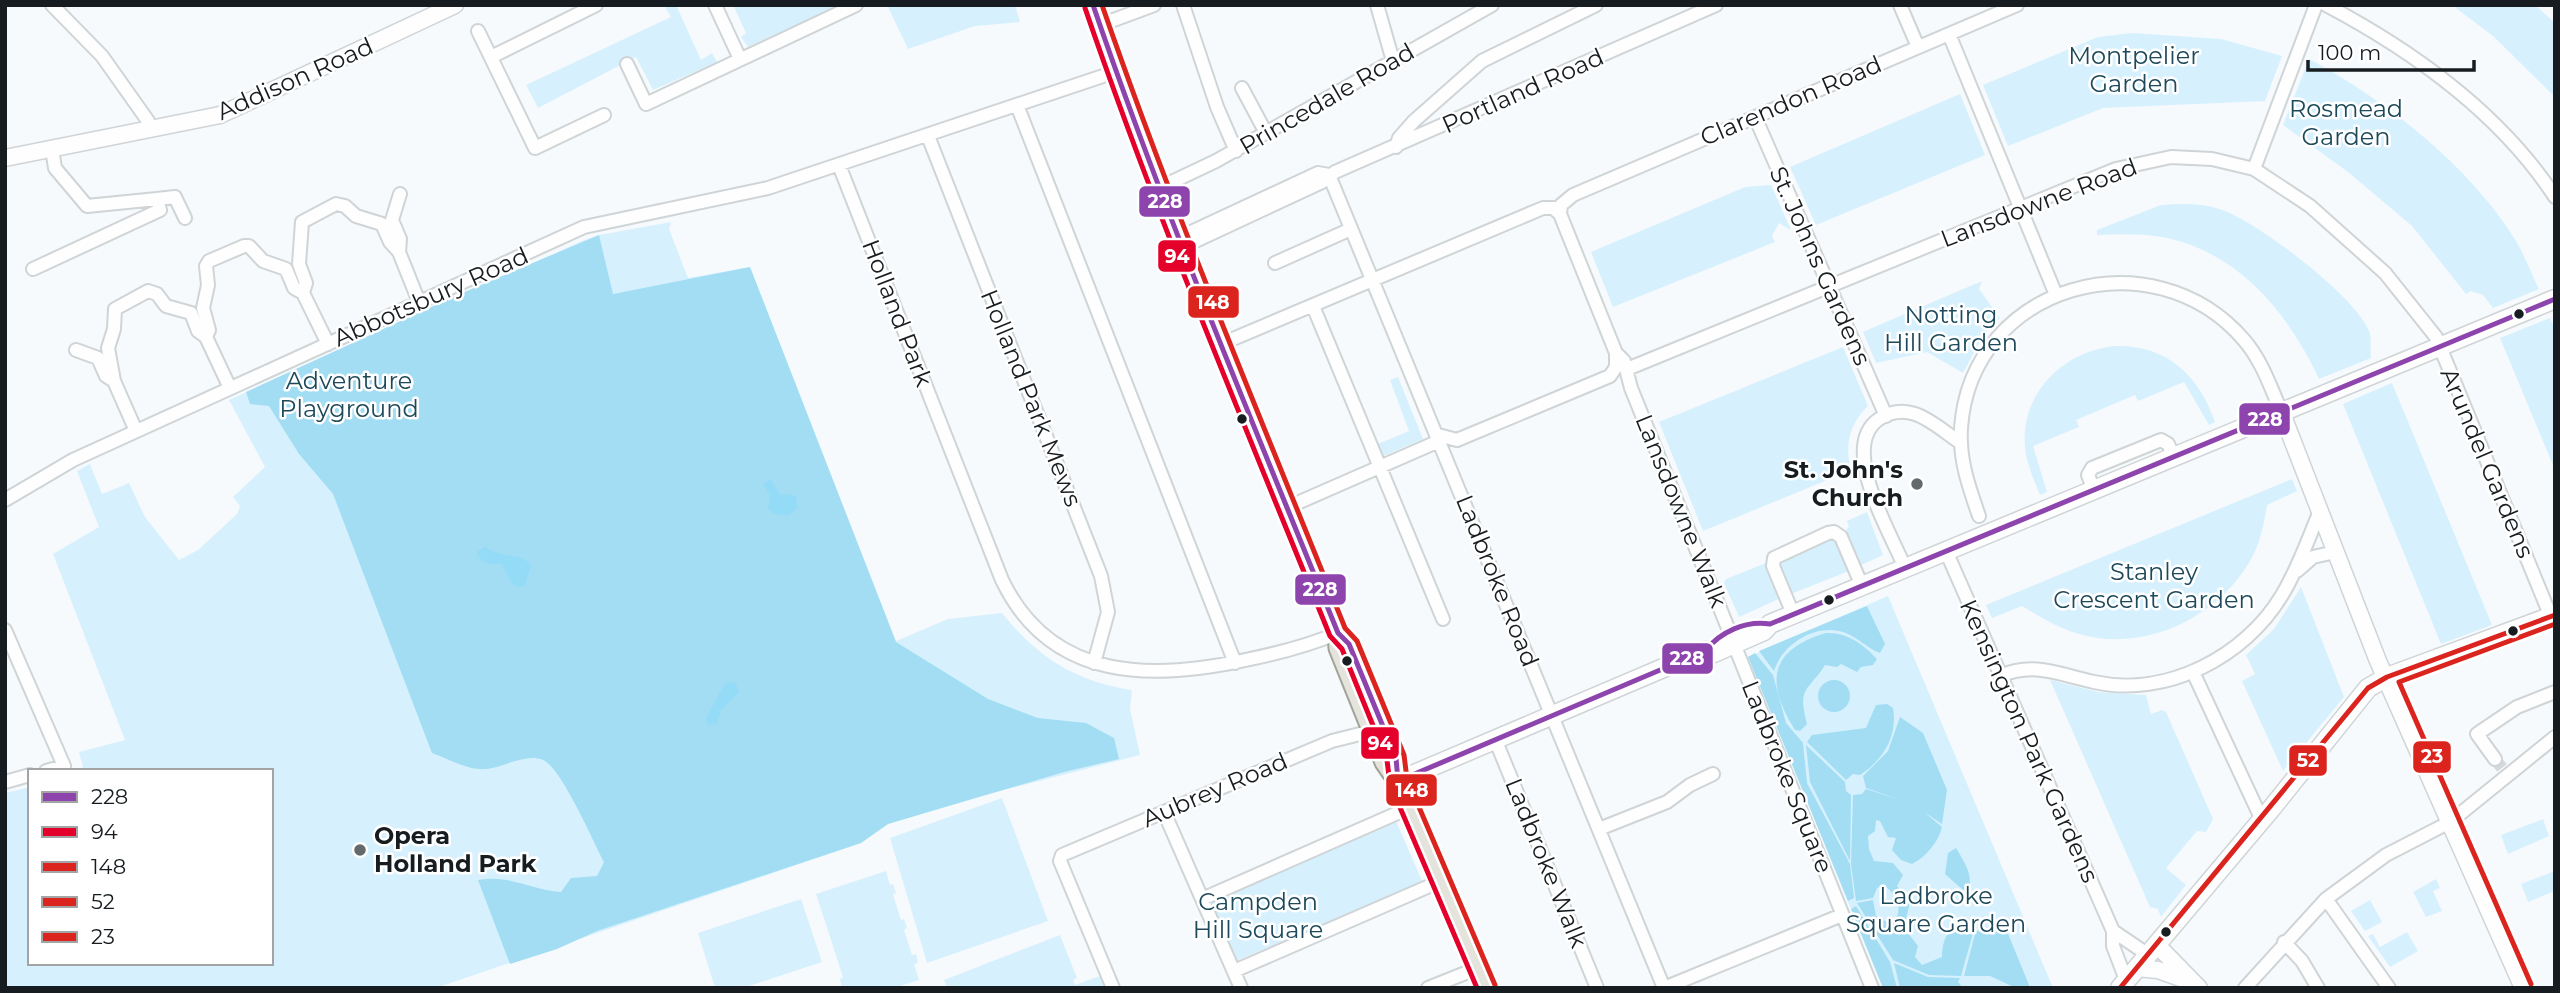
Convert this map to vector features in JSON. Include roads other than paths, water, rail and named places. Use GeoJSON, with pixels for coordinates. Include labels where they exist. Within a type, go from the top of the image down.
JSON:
{"type":"FeatureCollection","features":[{"type":"Feature","properties":{"kind":"main road"},"geometry":{"type":"LineString","coordinates":[[1093,5],[1159,188],[1338,633],[1339,648],[1372,731],[1385,762],[1398,781],[1487,988]]}},
{"type":"Feature","properties":{"kind":"main road"},"geometry":{"type":"LineString","coordinates":[[1398,781],[1705,651],[1711,642],[1732,639],[1760,621],[1770,624],[2555,299]]}},
{"type":"Feature","properties":{"kind":"main road"},"geometry":{"type":"LineString","coordinates":[[2137,967],[2262,820],[2368,688],[2386,677],[2553,616]]}},
{"type":"Feature","properties":{"kind":"main road"},"geometry":{"type":"LineString","coordinates":[[1338,633],[1349,644],[1396,758],[1398,781]]}},
{"type":"Feature","properties":{"kind":"street"},"geometry":{"type":"LineString","coordinates":[[51,5],[102,56],[148,121],[149,129]]}},
{"type":"Feature","properties":{"kind":"street","name":"Addison Road"},"geometry":{"type":"LineString","coordinates":[[5,158],[220,115],[244,107],[455,5]]}},
{"type":"Feature","properties":{"kind":"street"},"geometry":{"type":"LineString","coordinates":[[491,57],[596,5]]}},
{"type":"Feature","properties":{"kind":"street"},"geometry":{"type":"LineString","coordinates":[[715,5],[740,59]]}},
{"type":"Feature","properties":{"kind":"street"},"geometry":{"type":"LineString","coordinates":[[627,64],[646,104],[856,5]]}},
{"type":"Feature","properties":{"kind":"street"},"geometry":{"type":"LineString","coordinates":[[1100,25],[1154,5]]}},
{"type":"Feature","properties":{"kind":"street"},"geometry":{"type":"LineString","coordinates":[[1184,5],[1217,107],[1236,151]]}},
{"type":"Feature","properties":{"kind":"street"},"geometry":{"type":"LineString","coordinates":[[1377,5],[1393,61]]}},
{"type":"Feature","properties":{"kind":"street"},"geometry":{"type":"LineString","coordinates":[[1396,147],[1409,126],[1482,61],[1596,5]]}},
{"type":"Feature","properties":{"kind":"street","name":"Portland Road"},"geometry":{"type":"LineString","coordinates":[[1181,242],[1196,241],[1322,183],[1329,175],[1716,5]]}},
{"type":"Feature","properties":{"kind":"street"},"geometry":{"type":"LineString","coordinates":[[1900,5],[1917,47]]}},
{"type":"Feature","properties":{"kind":"street","name":"Clarendon Road"},"geometry":{"type":"LineString","coordinates":[[1560,214],[1566,198],[2017,5]]}},
{"type":"Feature","properties":{"kind":"street"},"geometry":{"type":"LineString","coordinates":[[2254,169],[2316,5]]}},
{"type":"Feature","properties":{"kind":"street"},"geometry":{"type":"LineString","coordinates":[[2326,5],[2418,58],[2503,135],[2555,197]]}},
{"type":"Feature","properties":{"kind":"street","name":"Princedale Road"},"geometry":{"type":"LineString","coordinates":[[1159,188],[1236,151],[1489,6]]}},
{"type":"Feature","properties":{"kind":"street"},"geometry":{"type":"LineString","coordinates":[[478,31],[535,148],[604,115]]}},
{"type":"Feature","properties":{"kind":"street"},"geometry":{"type":"LineString","coordinates":[[1949,34],[2056,295]]}},
{"type":"Feature","properties":{"kind":"street"},"geometry":{"type":"LineString","coordinates":[[839,165],[1115,72]]}},
{"type":"Feature","properties":{"kind":"street"},"geometry":{"type":"LineString","coordinates":[[1242,88],[1266,133]]}},
{"type":"Feature","properties":{"kind":"street"},"geometry":{"type":"LineString","coordinates":[[1017,106],[1235,663]]}},
{"type":"Feature","properties":{"kind":"street","name":"St. Johns Gardens"},"geometry":{"type":"LineString","coordinates":[[1755,117],[1886,416]]}},
{"type":"Feature","properties":{"kind":"street","name":"Holland Park Mews"},"geometry":{"type":"LineString","coordinates":[[928,136],[1101,576],[1108,612],[1094,663]]}},
{"type":"Feature","properties":{"kind":"street"},"geometry":{"type":"LineString","coordinates":[[52,149],[55,168],[88,205],[175,197],[185,218]]}},
{"type":"Feature","properties":{"kind":"street","name":"Lansdowne Road"},"geometry":{"type":"LineString","coordinates":[[1457,440],[1621,376],[1642,363],[2116,169],[2156,159],[2212,159],[2254,169],[2310,206],[2361,250],[2421,316],[2440,347]]}},
{"type":"Feature","properties":{"kind":"street","name":"Holland Park"},"geometry":{"type":"LineString","coordinates":[[839,165],[1009,596],[1043,636],[1063,650],[1094,663],[1137,671],[1172,671],[1235,663],[1338,633]]}},
{"type":"Feature","properties":{"kind":"street","name":"Abbotsbury Road"},"geometry":{"type":"LineString","coordinates":[[5,500],[73,460],[584,227],[759,190],[839,165]]}},
{"type":"Feature","properties":{"kind":"street","name":"Ladbroke Road"},"geometry":{"type":"LineString","coordinates":[[1329,175],[1664,988]]}},
{"type":"Feature","properties":{"kind":"street"},"geometry":{"type":"LineString","coordinates":[[400,194],[387,222],[390,242],[399,252],[419,302]]}},
{"type":"Feature","properties":{"kind":"street"},"geometry":{"type":"LineString","coordinates":[[33,269],[160,210],[157,199]]}},
{"type":"Feature","properties":{"kind":"street"},"geometry":{"type":"LineString","coordinates":[[303,293],[306,283],[299,264],[302,222],[306,218],[341,204],[356,216],[387,222]]}},
{"type":"Feature","properties":{"kind":"street"},"geometry":{"type":"LineString","coordinates":[[1221,344],[1543,208],[1553,208],[1560,214]]}},
{"type":"Feature","properties":{"kind":"street","name":"Lansdowne Walk"},"geometry":{"type":"LineString","coordinates":[[1560,214],[1616,353],[1621,376],[1732,639]]}},
{"type":"Feature","properties":{"kind":"street"},"geometry":{"type":"LineString","coordinates":[[1275,263],[1351,229]]}},
{"type":"Feature","properties":{"kind":"street"},"geometry":{"type":"LineString","coordinates":[[230,388],[206,337],[198,331],[197,311],[208,285],[206,266],[209,261],[249,246],[262,261],[286,269],[299,264]]}},
{"type":"Feature","properties":{"kind":"street"},"geometry":{"type":"LineString","coordinates":[[286,269],[294,288],[303,293],[328,344]]}},
{"type":"Feature","properties":{"kind":"street"},"geometry":{"type":"LineString","coordinates":[[1979,516],[1962,461],[1961,443],[1968,393],[1991,348],[2028,309],[2056,295],[2085,286],[2122,283],[2162,288],[2189,298],[2222,320],[2246,342],[2263,369],[2386,677],[2523,988]]}},
{"type":"Feature","properties":{"kind":"street"},"geometry":{"type":"LineString","coordinates":[[136,431],[114,381],[106,376],[103,356],[114,329],[113,315],[119,304],[148,291],[157,294],[166,306],[197,311]]}},
{"type":"Feature","properties":{"kind":"street"},"geometry":{"type":"LineString","coordinates":[[1313,306],[1443,619]]}},
{"type":"Feature","properties":{"kind":"street","name":"Arundel Gardens"},"geometry":{"type":"LineString","coordinates":[[2440,347],[2553,616]]}},
{"type":"Feature","properties":{"kind":"street"},"geometry":{"type":"LineString","coordinates":[[76,350],[103,356]]}},
{"type":"Feature","properties":{"kind":"street"},"geometry":{"type":"LineString","coordinates":[[1905,568],[1862,461],[1864,443],[1871,427],[1886,416],[1913,413],[1932,422],[1961,443]]}},
{"type":"Feature","properties":{"kind":"street"},"geometry":{"type":"LineString","coordinates":[[1288,507],[1381,468],[1439,438],[1457,440],[1446,459]]}},
{"type":"Feature","properties":{"kind":"street"},"geometry":{"type":"LineString","coordinates":[[2000,676],[2024,668],[2042,668],[2095,683],[2133,685],[2193,672],[2233,649],[2265,619],[2290,579],[2320,511]]}},
{"type":"Feature","properties":{"kind":"street"},"geometry":{"type":"LineString","coordinates":[[1793,614],[1773,566],[1774,558],[1828,533],[1834,532],[1841,537],[1862,586]]}},
{"type":"Feature","properties":{"kind":"street","name":"Kensington Park Gardens"},"geometry":{"type":"LineString","coordinates":[[1946,551],[2113,932],[2113,946],[2137,967]]}},
{"type":"Feature","properties":{"kind":"street"},"geometry":{"type":"LineString","coordinates":[[2290,579],[2304,563],[2335,552]]}},
{"type":"Feature","properties":{"kind":"street"},"geometry":{"type":"LineString","coordinates":[[5,630],[64,766],[53,769]]}},
{"type":"Feature","properties":{"kind":"street","name":"Ladbroke Square"},"geometry":{"type":"LineString","coordinates":[[1732,639],[1872,988]]}},
{"type":"Feature","properties":{"kind":"street"},"geometry":{"type":"LineString","coordinates":[[2193,672],[2262,820]]}},
{"type":"Feature","properties":{"kind":"street"},"geometry":{"type":"LineString","coordinates":[[2501,767],[2477,734],[2517,707],[2555,692]]}},
{"type":"Feature","properties":{"kind":"street","name":"Aubrey Road"},"geometry":{"type":"LineString","coordinates":[[1113,988],[1061,856],[1332,741],[1372,731]]}},
{"type":"Feature","properties":{"kind":"street"},"geometry":{"type":"LineString","coordinates":[[2245,988],[2284,942],[2326,899],[2386,855],[2450,822],[2501,767],[2555,737]]}},
{"type":"Feature","properties":{"kind":"street","name":"Ladbroke Walk"},"geometry":{"type":"LineString","coordinates":[[1495,739],[1598,988]]}},
{"type":"Feature","properties":{"kind":"street"},"geometry":{"type":"LineString","coordinates":[[1599,829],[1667,802],[1690,785],[1713,774]]}},
{"type":"Feature","properties":{"kind":"street"},"geometry":{"type":"LineString","coordinates":[[5,782],[28,776]]}},
{"type":"Feature","properties":{"kind":"street"},"geometry":{"type":"LineString","coordinates":[[1202,899],[1409,808]]}},
{"type":"Feature","properties":{"kind":"street"},"geometry":{"type":"LineString","coordinates":[[1164,812],[1241,988]]}},
{"type":"Feature","properties":{"kind":"street"},"geometry":{"type":"LineString","coordinates":[[1234,971],[1441,881]]}},
{"type":"Feature","properties":{"kind":"street"},"geometry":{"type":"LineString","coordinates":[[2326,899],[2389,988]]}},
{"type":"Feature","properties":{"kind":"street"},"geometry":{"type":"LineString","coordinates":[[1664,988],[1842,915]]}},
{"type":"Feature","properties":{"kind":"street"},"geometry":{"type":"LineString","coordinates":[[2113,932],[2137,967],[2195,985]]}},
{"type":"Feature","properties":{"kind":"street"},"geometry":{"type":"LineString","coordinates":[[2284,942],[2302,961],[2318,988]]}},
{"type":"Feature","properties":{"kind":"street"},"geometry":{"type":"LineString","coordinates":[[2137,967],[2158,970],[2195,985]]}},
{"type":"Feature","properties":{"kind":"street"},"geometry":{"type":"LineString","coordinates":[[1428,988],[1478,968]]}},
{"type":"Feature","properties":{"kind":"tunnel"},"geometry":{"type":"LineString","coordinates":[[2495,759],[2502,768]]}},
{"type":"Feature","properties":{"kind":"place","name":"St. John's Church"},"geometry":{"type":"Point","coordinates":[1917,484]}},
{"type":"Feature","properties":{"kind":"place","name":"Opera Holland Park"},"geometry":{"type":"Point","coordinates":[360,850]}},
{"type":"Feature","properties":{"kind":"park label","name":"Montpelier Garden"},"geometry":{"type":"Point","coordinates":[2134,70]}},
{"type":"Feature","properties":{"kind":"park label","name":"Rosmead Garden"},"geometry":{"type":"Point","coordinates":[2346,123]}},
{"type":"Feature","properties":{"kind":"park label","name":"Notting Hill Garden"},"geometry":{"type":"Point","coordinates":[1951,329]}},
{"type":"Feature","properties":{"kind":"park label","name":"Adventure Playground"},"geometry":{"type":"Point","coordinates":[349,395]}},
{"type":"Feature","properties":{"kind":"park label","name":"Stanley Crescent Garden"},"geometry":{"type":"Point","coordinates":[2154,586]}},
{"type":"Feature","properties":{"kind":"park label","name":"Ladbroke Square Garden"},"geometry":{"type":"Point","coordinates":[1936,910]}},
{"type":"Feature","properties":{"kind":"park label","name":"Campden Hill Square"},"geometry":{"type":"Point","coordinates":[1258,916]}}]}
